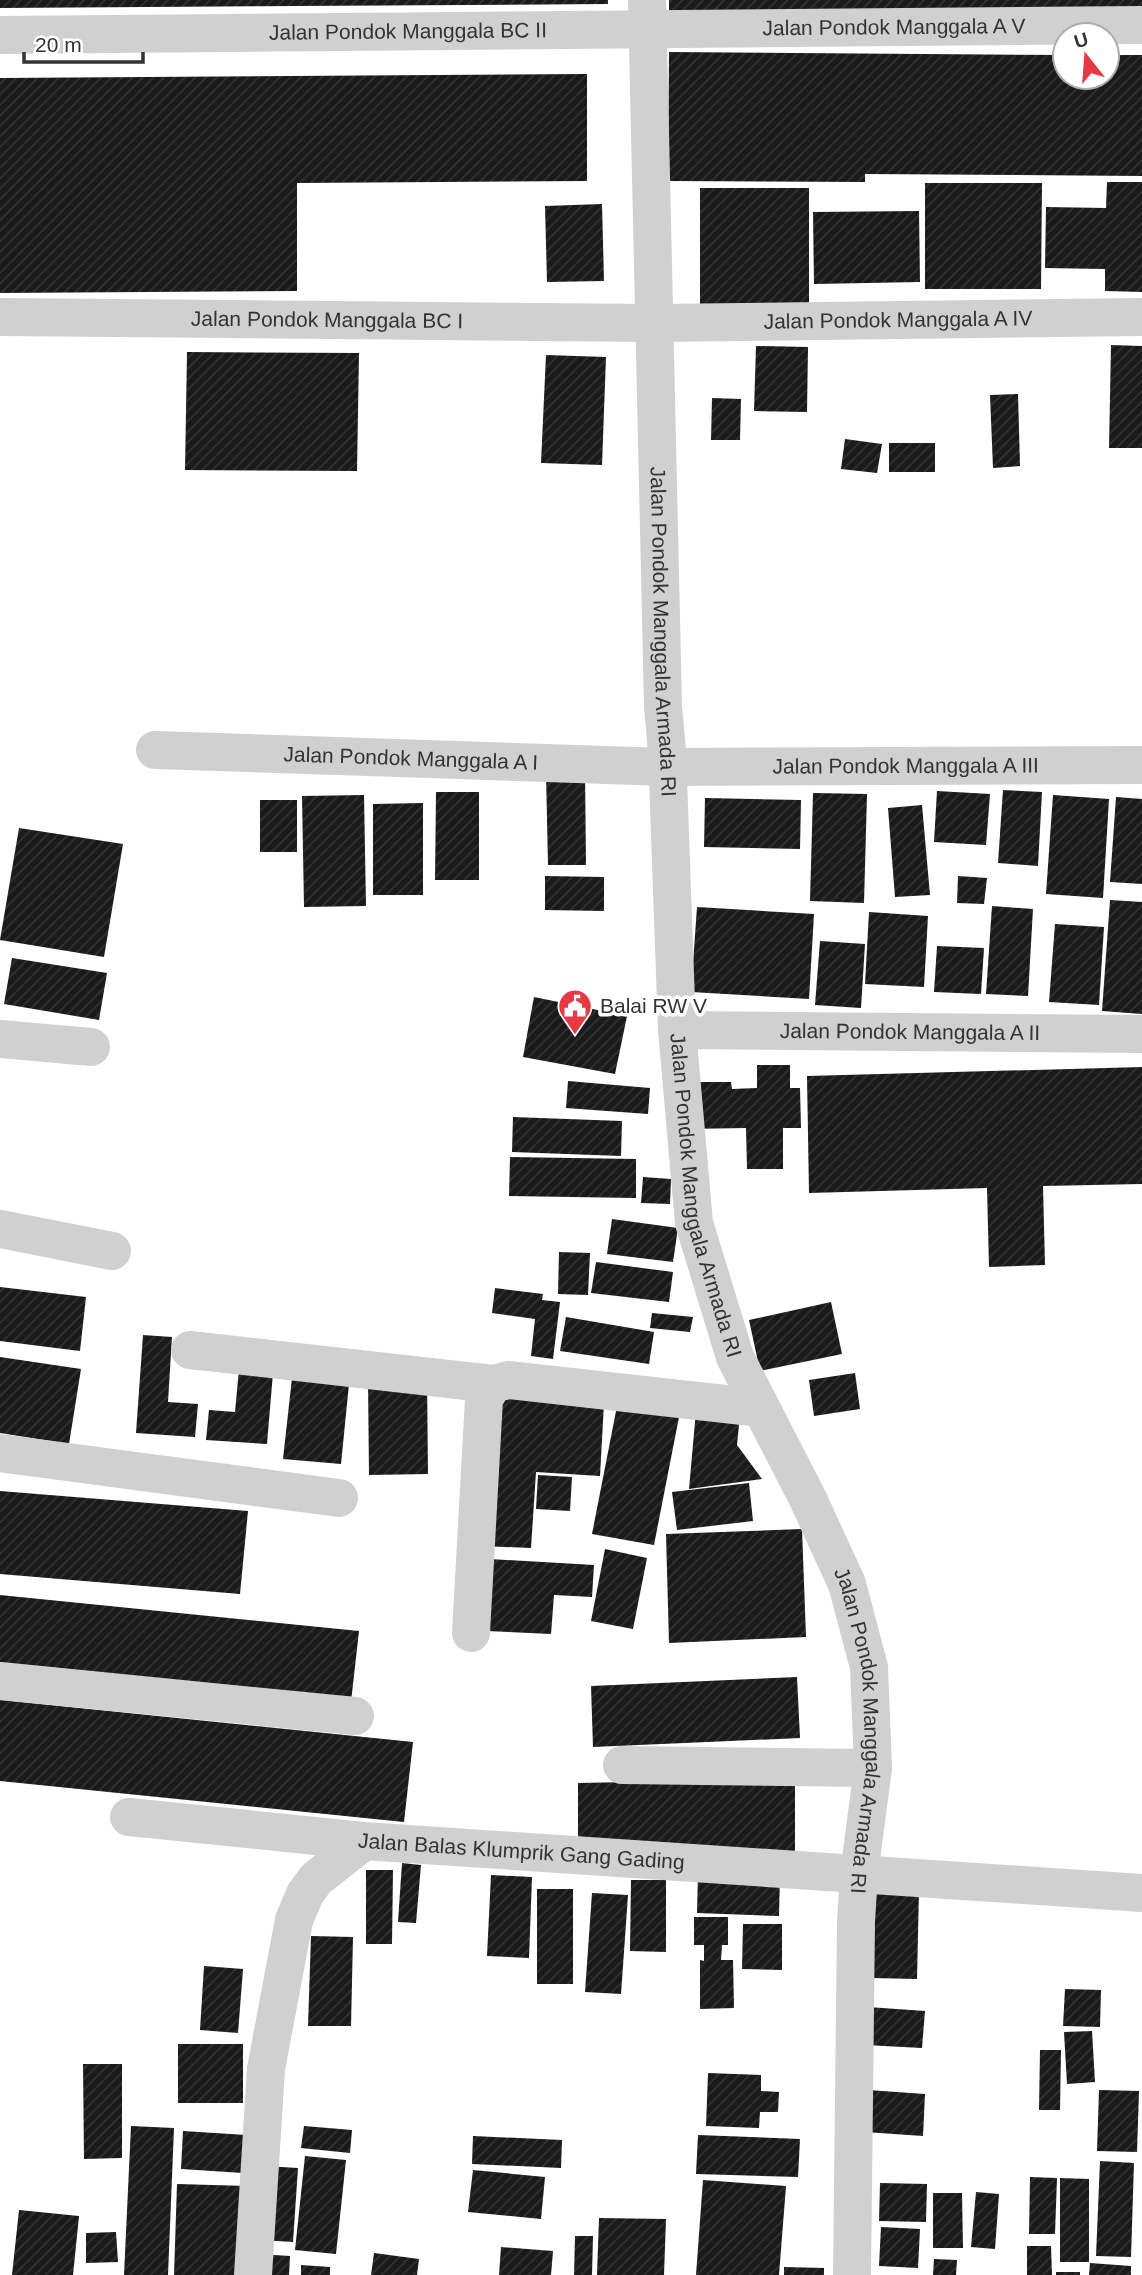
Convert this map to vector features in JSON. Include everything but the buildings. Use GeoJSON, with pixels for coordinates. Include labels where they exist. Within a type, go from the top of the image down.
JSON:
{"type":"FeatureCollection","features":[{"type":"Feature","properties":{"kind":"street","name":"Jalan Pondok Manggala A V"},"geometry":{"type":"LineString","coordinates":[[648,15],[1142,24]]}},
{"type":"Feature","properties":{"kind":"street","name":"Jalan Pondok Manggala BC II"},"geometry":{"type":"LineString","coordinates":[[0,35],[648,15]]}},
{"type":"Feature","properties":{"kind":"street","name":"Jalan Pondok Manggala Armada RI"},"geometry":{"type":"LineString","coordinates":[[648,15],[663,706],[677,1030],[694,1223],[735,1357],[808,1499],[847,1584],[869,1667],[873,1768],[859,1874],[856,1921],[852,2275]]}},
{"type":"Feature","properties":{"kind":"street","name":"Jalan Pondok Manggala BC I"},"geometry":{"type":"LineString","coordinates":[[0,317],[654,323]]}},
{"type":"Feature","properties":{"kind":"street","name":"Jalan Pondok Manggala A IV"},"geometry":{"type":"LineString","coordinates":[[654,323],[1142,317]]}},
{"type":"Feature","properties":{"kind":"street","name":"Jalan Pondok Manggala A I"},"geometry":{"type":"LineString","coordinates":[[155,750],[667,766]]}},
{"type":"Feature","properties":{"kind":"street","name":"Jalan Pondok Manggala A III"},"geometry":{"type":"LineString","coordinates":[[667,766],[1142,765]]}},
{"type":"Feature","properties":{"kind":"street","name":"Jalan Pondok Manggala A II"},"geometry":{"type":"LineString","coordinates":[[677,1030],[1142,1034]]}},
{"type":"Feature","properties":{"kind":"street"},"geometry":{"type":"LineString","coordinates":[[0,1039],[91,1047]]}},
{"type":"Feature","properties":{"kind":"street"},"geometry":{"type":"LineString","coordinates":[[0,1229],[111,1251]]}},
{"type":"Feature","properties":{"kind":"street"},"geometry":{"type":"LineString","coordinates":[[190,1350],[493,1384],[508,1380],[761,1408]]}},
{"type":"Feature","properties":{"kind":"street"},"geometry":{"type":"LineString","coordinates":[[471,1633],[484,1399],[493,1384]]}},
{"type":"Feature","properties":{"kind":"street"},"geometry":{"type":"LineString","coordinates":[[0,1453],[339,1498]]}},
{"type":"Feature","properties":{"kind":"street"},"geometry":{"type":"LineString","coordinates":[[0,1681],[355,1716]]}},
{"type":"Feature","properties":{"kind":"street"},"geometry":{"type":"LineString","coordinates":[[622,1765],[873,1768]]}},
{"type":"Feature","properties":{"kind":"street"},"geometry":{"type":"LineString","coordinates":[[129,1817],[364,1841]]}},
{"type":"Feature","properties":{"kind":"street","name":"Jalan Balas Klumprik Gang Gading"},"geometry":{"type":"LineString","coordinates":[[253,2275],[266,2069],[294,1920],[304,1894],[316,1879],[364,1841],[1142,1893]]}},
{"type":"Feature","properties":{"kind":"place","name":"Balai RW V"},"geometry":{"type":"Point","coordinates":[575,1036]}}]}
